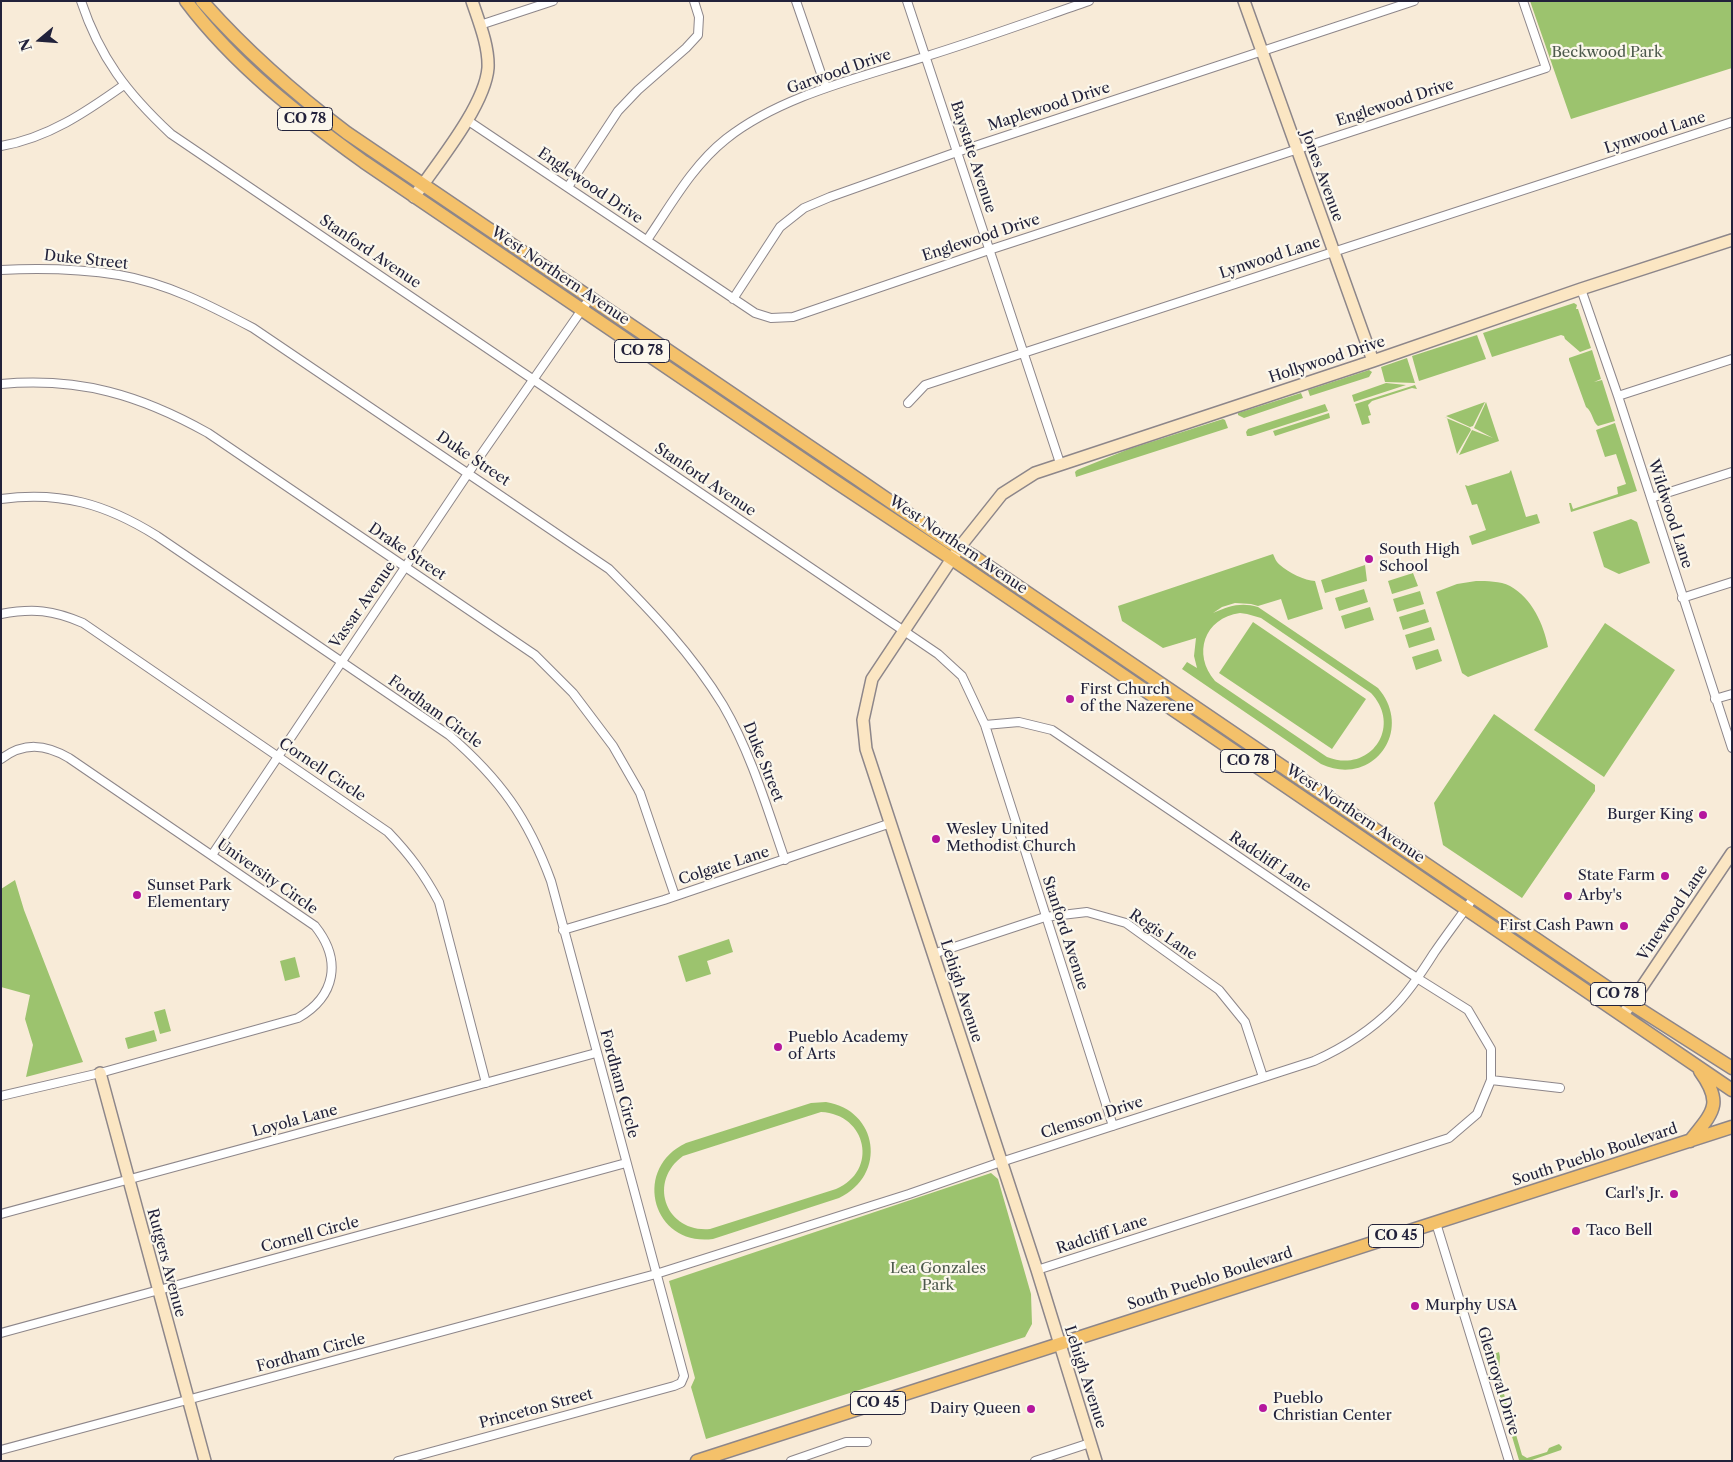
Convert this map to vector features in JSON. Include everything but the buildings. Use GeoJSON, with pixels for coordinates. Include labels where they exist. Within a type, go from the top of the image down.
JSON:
{"type":"FeatureCollection","features":[{"type":"Feature","properties":{"kind":"main road","name":"West Northern Avenue"},"geometry":{"type":"LineString","coordinates":[[186,1],[228,50],[294,111],[414,197],[952,559],[1732,1090]]}},
{"type":"Feature","properties":{"kind":"main road","name":"West Northern Avenue"},"geometry":{"type":"LineString","coordinates":[[202,1],[222,25],[302,98],[347,133],[1630,1003],[1732,1068]]}},
{"type":"Feature","properties":{"kind":"main road"},"geometry":{"type":"LineString","coordinates":[[1690,1141],[1709,1118],[1714,1104],[1708,1082],[1697,1066]]}},
{"type":"Feature","properties":{"kind":"main road","name":"South Pueblo Boulevard"},"geometry":{"type":"LineString","coordinates":[[697,1461],[1732,1127]]}},
{"type":"Feature","properties":{"kind":"street","name":"Stanford Avenue"},"geometry":{"type":"LineString","coordinates":[[81,1],[89,25],[102,52],[124,85],[138,102],[171,134],[938,654],[962,676],[985,725],[1113,1126]]}},
{"type":"Feature","properties":{"kind":"street"},"geometry":{"type":"LineString","coordinates":[[414,197],[467,120],[486,80],[488,67],[487,53],[472,1]]}},
{"type":"Feature","properties":{"kind":"street"},"geometry":{"type":"LineString","coordinates":[[480,25],[553,1]]}},
{"type":"Feature","properties":{"kind":"street"},"geometry":{"type":"LineString","coordinates":[[568,186],[618,111],[698,35],[699,17],[694,1]]}},
{"type":"Feature","properties":{"kind":"street"},"geometry":{"type":"LineString","coordinates":[[796,1],[826,88]]}},
{"type":"Feature","properties":{"kind":"street","name":"Baystate Avenue"},"geometry":{"type":"LineString","coordinates":[[907,1],[1060,463]]}},
{"type":"Feature","properties":{"kind":"street","name":"Garwood Drive"},"geometry":{"type":"LineString","coordinates":[[647,240],[700,163],[726,139],[760,116],[826,88],[926,57],[1089,1]]}},
{"type":"Feature","properties":{"kind":"street","name":"Jones Avenue"},"geometry":{"type":"LineString","coordinates":[[1244,1],[1373,361]]}},
{"type":"Feature","properties":{"kind":"street","name":"Maplewood Drive"},"geometry":{"type":"LineString","coordinates":[[733,298],[780,227],[804,208],[957,152],[1414,1]]}},
{"type":"Feature","properties":{"kind":"street","name":"Englewood Drive"},"geometry":{"type":"LineString","coordinates":[[467,120],[755,313],[771,318],[793,317],[989,250],[1546,68],[1523,1]]}},
{"type":"Feature","properties":{"kind":"street"},"geometry":{"type":"LineString","coordinates":[[1,146],[29,140],[66,124],[93,108],[124,85]]}},
{"type":"Feature","properties":{"kind":"street","name":"Lynwood Lane"},"geometry":{"type":"LineString","coordinates":[[908,403],[925,385],[1732,122]]}},
{"type":"Feature","properties":{"kind":"street","name":"Hollywood Drive"},"geometry":{"type":"LineString","coordinates":[[959,548],[1002,494],[1035,473],[1060,463],[1373,361],[1581,288],[1732,240]]}},
{"type":"Feature","properties":{"kind":"street","name":"Duke Street"},"geometry":{"type":"LineString","coordinates":[[1,270],[34,268],[120,275],[161,286],[207,303],[253,328],[609,569],[648,608],[688,655],[723,705],[749,758],[785,860]]}},
{"type":"Feature","properties":{"kind":"street","name":"Wildwood Lane"},"geometry":{"type":"LineString","coordinates":[[1581,288],[1732,748]]}},
{"type":"Feature","properties":{"kind":"street","name":"Vassar Avenue"},"geometry":{"type":"LineString","coordinates":[[212,855],[341,661],[406,568],[468,472],[590,298]]}},
{"type":"Feature","properties":{"kind":"street"},"geometry":{"type":"LineString","coordinates":[[1618,396],[1732,359]]}},
{"type":"Feature","properties":{"kind":"street","name":"Drake Street"},"geometry":{"type":"LineString","coordinates":[[1,384],[30,382],[72,384],[125,395],[155,406],[208,432],[535,655],[573,693],[613,746],[640,793],[675,896]]}},
{"type":"Feature","properties":{"kind":"street"},"geometry":{"type":"LineString","coordinates":[[1651,498],[1732,472]]}},
{"type":"Feature","properties":{"kind":"street","name":"Fordham Circle"},"geometry":{"type":"LineString","coordinates":[[1,499],[21,496],[58,497],[84,502],[120,515],[157,536],[449,735],[474,756],[496,780],[520,813],[551,881],[682,1368],[684,1376],[681,1382]]}},
{"type":"Feature","properties":{"kind":"street","name":"Lehigh Avenue"},"geometry":{"type":"LineString","coordinates":[[959,548],[872,679],[863,720],[866,749],[1037,1270],[1096,1461]]}},
{"type":"Feature","properties":{"kind":"street"},"geometry":{"type":"LineString","coordinates":[[1682,598],[1732,582]]}},
{"type":"Feature","properties":{"kind":"street","name":"Cornell Circle"},"geometry":{"type":"LineString","coordinates":[[1,614],[34,610],[51,611],[66,615],[83,623],[388,832],[410,854],[439,902],[486,1083]]}},
{"type":"Feature","properties":{"kind":"street"},"geometry":{"type":"LineString","coordinates":[[1715,699],[1732,694]]}},
{"type":"Feature","properties":{"kind":"street","name":"Radcliff Lane"},"geometry":{"type":"LineString","coordinates":[[985,725],[1019,722],[1052,730],[1417,978],[1468,1010],[1491,1049],[1491,1080],[1477,1114],[1449,1138],[1037,1270]]}},
{"type":"Feature","properties":{"kind":"street","name":"University Circle"},"geometry":{"type":"LineString","coordinates":[[1,759],[11,752],[36,746],[58,752],[315,926],[329,947],[332,960],[332,972],[324,996],[309,1012],[298,1018],[100,1073],[1,1096]]}},
{"type":"Feature","properties":{"kind":"street","name":"Colgate Lane"},"geometry":{"type":"LineString","coordinates":[[563,930],[675,896],[891,823]]}},
{"type":"Feature","properties":{"kind":"street","name":"Vinewood Lane"},"geometry":{"type":"LineString","coordinates":[[1623,1015],[1732,853]]}},
{"type":"Feature","properties":{"kind":"street","name":"Clemson Drive"},"geometry":{"type":"LineString","coordinates":[[656,1274],[908,1194],[1332,1053],[1376,1023],[1394,1007],[1417,978],[1474,897]]}},
{"type":"Feature","properties":{"kind":"street","name":"Regis Lane"},"geometry":{"type":"LineString","coordinates":[[933,954],[1045,917],[1087,912],[1126,923],[1219,990],[1245,1022],[1263,1077]]}},
{"type":"Feature","properties":{"kind":"street","name":"Loyola Lane"},"geometry":{"type":"LineString","coordinates":[[1,1214],[596,1053]]}},
{"type":"Feature","properties":{"kind":"street","name":"Rutgers Avenue"},"geometry":{"type":"LineString","coordinates":[[100,1073],[205,1461]]}},
{"type":"Feature","properties":{"kind":"street"},"geometry":{"type":"LineString","coordinates":[[1491,1080],[1560,1088]]}},
{"type":"Feature","properties":{"kind":"street","name":"Cornell Circle"},"geometry":{"type":"LineString","coordinates":[[1,1333],[626,1163]]}},
{"type":"Feature","properties":{"kind":"street","name":"Glenroyal Drive"},"geometry":{"type":"LineString","coordinates":[[1436,1223],[1509,1461]]}},
{"type":"Feature","properties":{"kind":"street","name":"Fordham Circle"},"geometry":{"type":"LineString","coordinates":[[1,1450],[656,1274]]}},
{"type":"Feature","properties":{"kind":"street","name":"Princeton Street"},"geometry":{"type":"LineString","coordinates":[[398,1461],[681,1382]]}},
{"type":"Feature","properties":{"kind":"street"},"geometry":{"type":"LineString","coordinates":[[791,1461],[846,1442],[867,1442]]}},
{"type":"Feature","properties":{"kind":"street"},"geometry":{"type":"LineString","coordinates":[[1035,1461],[1090,1442]]}},
{"type":"Feature","properties":{"kind":"green space","name":"Beckwood Park"},"geometry":{"type":"Polygon","coordinates":[[[1530,1],[1732,1],[1732,68],[1571,119],[1530,1]]]}},
{"type":"Feature","properties":{"kind":"green space"},"geometry":{"type":"Polygon","coordinates":[[[1574,303],[1577,305],[1576,309],[1578,309],[1591,348],[1580,352],[1561,335],[1492,357],[1483,333],[1574,303]]]}},
{"type":"Feature","properties":{"kind":"green space"},"geometry":{"type":"Polygon","coordinates":[[[1477,335],[1486,359],[1419,381],[1412,356],[1477,335]]]}},
{"type":"Feature","properties":{"kind":"green space"},"geometry":{"type":"Polygon","coordinates":[[[1592,350],[1601,379],[1594,382],[1602,380],[1615,421],[1598,426],[1586,407],[1569,360],[1569,358],[1592,350]]]}},
{"type":"Feature","properties":{"kind":"green space"},"geometry":{"type":"Polygon","coordinates":[[[1407,358],[1415,383],[1385,382],[1381,367],[1407,358]]]}},
{"type":"Feature","properties":{"kind":"green space"},"geometry":{"type":"Polygon","coordinates":[[[1369,370],[1372,372],[1369,377],[1310,396],[1308,390],[1369,370]]]}},
{"type":"Feature","properties":{"kind":"green space"},"geometry":{"type":"Polygon","coordinates":[[[1386,383],[1406,385],[1354,402],[1352,395],[1386,383]]]}},
{"type":"Feature","properties":{"kind":"green space"},"geometry":{"type":"Polygon","coordinates":[[[1415,385],[1417,389],[1412,388],[1372,401],[1368,405],[1371,415],[1368,416],[1370,423],[1362,425],[1355,404],[1415,385]]]}},
{"type":"Feature","properties":{"kind":"green space"},"geometry":{"type":"Polygon","coordinates":[[[1301,393],[1303,398],[1244,418],[1238,415],[1238,413],[1301,393]]]}},
{"type":"Feature","properties":{"kind":"green space"},"geometry":{"type":"Polygon","coordinates":[[[1485,402],[1473,426],[1470,427],[1446,416],[1485,402]]]}},
{"type":"Feature","properties":{"kind":"green space"},"geometry":{"type":"Polygon","coordinates":[[[1486,402],[1499,441],[1459,455],[1472,430],[1493,438],[1474,428],[1486,402]]]}},
{"type":"Feature","properties":{"kind":"green space"},"geometry":{"type":"Polygon","coordinates":[[[1325,404],[1328,411],[1247,436],[1246,432],[1248,429],[1325,404]]]}},
{"type":"Feature","properties":{"kind":"green space"},"geometry":{"type":"Polygon","coordinates":[[[1329,413],[1330,418],[1275,436],[1273,431],[1329,413]]]}},
{"type":"Feature","properties":{"kind":"green space"},"geometry":{"type":"Polygon","coordinates":[[[1447,418],[1471,430],[1457,454],[1447,418]]]}},
{"type":"Feature","properties":{"kind":"green space"},"geometry":{"type":"Polygon","coordinates":[[[1223,419],[1228,428],[1076,477],[1075,472],[1077,470],[1129,449],[1223,419]]]}},
{"type":"Feature","properties":{"kind":"green space"},"geometry":{"type":"Polygon","coordinates":[[[1615,423],[1637,491],[1571,512],[1569,503],[1571,503],[1573,509],[1618,494],[1617,487],[1626,484],[1616,454],[1605,457],[1596,430],[1615,423]]]}},
{"type":"Feature","properties":{"kind":"green space"},"geometry":{"type":"Polygon","coordinates":[[[1511,470],[1526,517],[1537,514],[1540,523],[1472,545],[1469,536],[1486,530],[1477,504],[1472,505],[1465,485],[1468,486],[1509,473],[1511,470]]]}},
{"type":"Feature","properties":{"kind":"green space"},"geometry":{"type":"Polygon","coordinates":[[[1631,519],[1637,522],[1650,563],[1619,574],[1604,567],[1593,532],[1631,519]]]}},
{"type":"Feature","properties":{"kind":"green space"},"geometry":{"type":"Polygon","coordinates":[[[1273,554],[1278,563],[1287,570],[1302,578],[1315,581],[1323,609],[1288,620],[1281,599],[1258,606],[1235,603],[1222,607],[1213,613],[1235,606],[1258,607],[1378,688],[1388,705],[1392,721],[1390,737],[1382,751],[1371,762],[1357,768],[1340,769],[1321,764],[1182,669],[1187,662],[1197,668],[1194,656],[1196,638],[1163,648],[1122,621],[1118,606],[1273,554]],[[1240,613],[1228,616],[1210,630],[1205,639],[1203,649],[1204,660],[1208,671],[1215,681],[1327,757],[1343,761],[1357,759],[1368,753],[1377,744],[1382,733],[1384,720],[1380,706],[1371,693],[1261,618],[1240,613]]]}},
{"type":"Feature","properties":{"kind":"green space"},"geometry":{"type":"Polygon","coordinates":[[[1365,565],[1367,581],[1325,593],[1321,580],[1365,565]]]}},
{"type":"Feature","properties":{"kind":"green space"},"geometry":{"type":"Polygon","coordinates":[[[1413,573],[1418,586],[1392,594],[1388,581],[1413,573]]]}},
{"type":"Feature","properties":{"kind":"green space"},"geometry":{"type":"Polygon","coordinates":[[[1476,581],[1502,583],[1518,591],[1536,613],[1548,647],[1468,677],[1462,673],[1436,592],[1457,584],[1476,581]]]}},
{"type":"Feature","properties":{"kind":"green space"},"geometry":{"type":"Polygon","coordinates":[[[1364,589],[1368,602],[1339,611],[1335,598],[1364,589]]]}},
{"type":"Feature","properties":{"kind":"green space"},"geometry":{"type":"Polygon","coordinates":[[[1420,591],[1424,604],[1397,612],[1393,599],[1420,591]]]}},
{"type":"Feature","properties":{"kind":"green space"},"geometry":{"type":"Polygon","coordinates":[[[1370,607],[1374,620],[1345,629],[1341,616],[1370,607]]]}},
{"type":"Feature","properties":{"kind":"green space"},"geometry":{"type":"Polygon","coordinates":[[[1425,609],[1429,622],[1403,630],[1399,617],[1425,609]]]}},
{"type":"Feature","properties":{"kind":"green space"},"geometry":{"type":"Polygon","coordinates":[[[1253,622],[1366,699],[1332,749],[1219,673],[1253,622]]]}},
{"type":"Feature","properties":{"kind":"green space"},"geometry":{"type":"Polygon","coordinates":[[[1605,623],[1675,670],[1604,777],[1534,730],[1605,623]]]}},
{"type":"Feature","properties":{"kind":"green space"},"geometry":{"type":"Polygon","coordinates":[[[1431,627],[1435,640],[1409,648],[1405,635],[1431,627]]]}},
{"type":"Feature","properties":{"kind":"green space"},"geometry":{"type":"Polygon","coordinates":[[[1438,649],[1442,661],[1416,670],[1412,657],[1438,649]]]}},
{"type":"Feature","properties":{"kind":"green space"},"geometry":{"type":"Polygon","coordinates":[[[1494,714],[1595,785],[1595,791],[1522,898],[1443,845],[1434,803],[1494,714]]]}},
{"type":"Feature","properties":{"kind":"green space"},"geometry":{"type":"Polygon","coordinates":[[[15,880],[24,910],[83,1062],[26,1077],[33,1045],[25,1019],[30,995],[1,987],[1,889],[15,880]]]}},
{"type":"Feature","properties":{"kind":"green space"},"geometry":{"type":"Polygon","coordinates":[[[729,939],[733,952],[707,961],[711,974],[686,982],[678,956],[729,939]]]}},
{"type":"Feature","properties":{"kind":"green space"},"geometry":{"type":"Polygon","coordinates":[[[295,957],[300,977],[285,981],[280,961],[295,957]]]}},
{"type":"Feature","properties":{"kind":"green space"},"geometry":{"type":"Polygon","coordinates":[[[165,1009],[171,1031],[160,1034],[154,1012],[165,1009]]]}},
{"type":"Feature","properties":{"kind":"green space"},"geometry":{"type":"Polygon","coordinates":[[[154,1030],[157,1041],[128,1049],[125,1038],[154,1030]]]}},
{"type":"Feature","properties":{"kind":"green space"},"geometry":{"type":"Polygon","coordinates":[[[826,1102],[843,1107],[857,1117],[866,1130],[870,1144],[870,1160],[865,1174],[855,1188],[839,1198],[713,1239],[692,1238],[676,1231],[664,1219],[656,1204],[655,1187],[659,1170],[669,1155],[686,1143],[811,1103],[826,1102]],[[821,1112],[683,1156],[672,1167],[666,1179],[664,1192],[666,1204],[673,1215],[682,1223],[695,1228],[710,1229],[836,1189],[850,1181],[858,1170],[862,1157],[862,1144],[857,1132],[849,1122],[837,1115],[821,1112]]]}},
{"type":"Feature","properties":{"kind":"green space","name":"Lea Gonzales Park"},"geometry":{"type":"Polygon","coordinates":[[[991,1173],[998,1179],[1031,1294],[1032,1324],[1025,1337],[706,1439],[691,1387],[695,1378],[669,1281],[991,1173]]]}},
{"type":"Feature","properties":{"kind":"green space"},"geometry":{"type":"Polygon","coordinates":[[[1499,1352],[1499,1370],[1497,1371],[1522,1455],[1527,1458],[1547,1452],[1549,1448],[1559,1444],[1562,1447],[1561,1450],[1529,1461],[1519,1460],[1493,1373],[1495,1372],[1494,1354],[1499,1352]]]}},
{"type":"Feature","properties":{"kind":"place","name":"South High School"},"geometry":{"type":"Point","coordinates":[1369,559]}},
{"type":"Feature","properties":{"kind":"place","name":"First Church of the Nazerene"},"geometry":{"type":"Point","coordinates":[1070,699]}},
{"type":"Feature","properties":{"kind":"place","name":"Burger King"},"geometry":{"type":"Point","coordinates":[1703,815]}},
{"type":"Feature","properties":{"kind":"place","name":"Wesley United Methodist Church"},"geometry":{"type":"Point","coordinates":[936,839]}},
{"type":"Feature","properties":{"kind":"place","name":"State Farm"},"geometry":{"type":"Point","coordinates":[1665,876]}},
{"type":"Feature","properties":{"kind":"place","name":"Sunset Park Elementary"},"geometry":{"type":"Point","coordinates":[137,895]}},
{"type":"Feature","properties":{"kind":"place","name":"Arby's"},"geometry":{"type":"Point","coordinates":[1568,896]}},
{"type":"Feature","properties":{"kind":"place","name":"First Cash Pawn"},"geometry":{"type":"Point","coordinates":[1624,926]}},
{"type":"Feature","properties":{"kind":"place","name":"Pueblo Academy of Arts"},"geometry":{"type":"Point","coordinates":[778,1047]}},
{"type":"Feature","properties":{"kind":"place","name":"Carl's Jr."},"geometry":{"type":"Point","coordinates":[1674,1194]}},
{"type":"Feature","properties":{"kind":"place","name":"Taco Bell"},"geometry":{"type":"Point","coordinates":[1576,1231]}},
{"type":"Feature","properties":{"kind":"place","name":"Murphy USA"},"geometry":{"type":"Point","coordinates":[1415,1306]}},
{"type":"Feature","properties":{"kind":"place","name":"Pueblo Christian Center"},"geometry":{"type":"Point","coordinates":[1263,1408]}},
{"type":"Feature","properties":{"kind":"place","name":"Dairy Queen"},"geometry":{"type":"Point","coordinates":[1031,1409]}}]}
